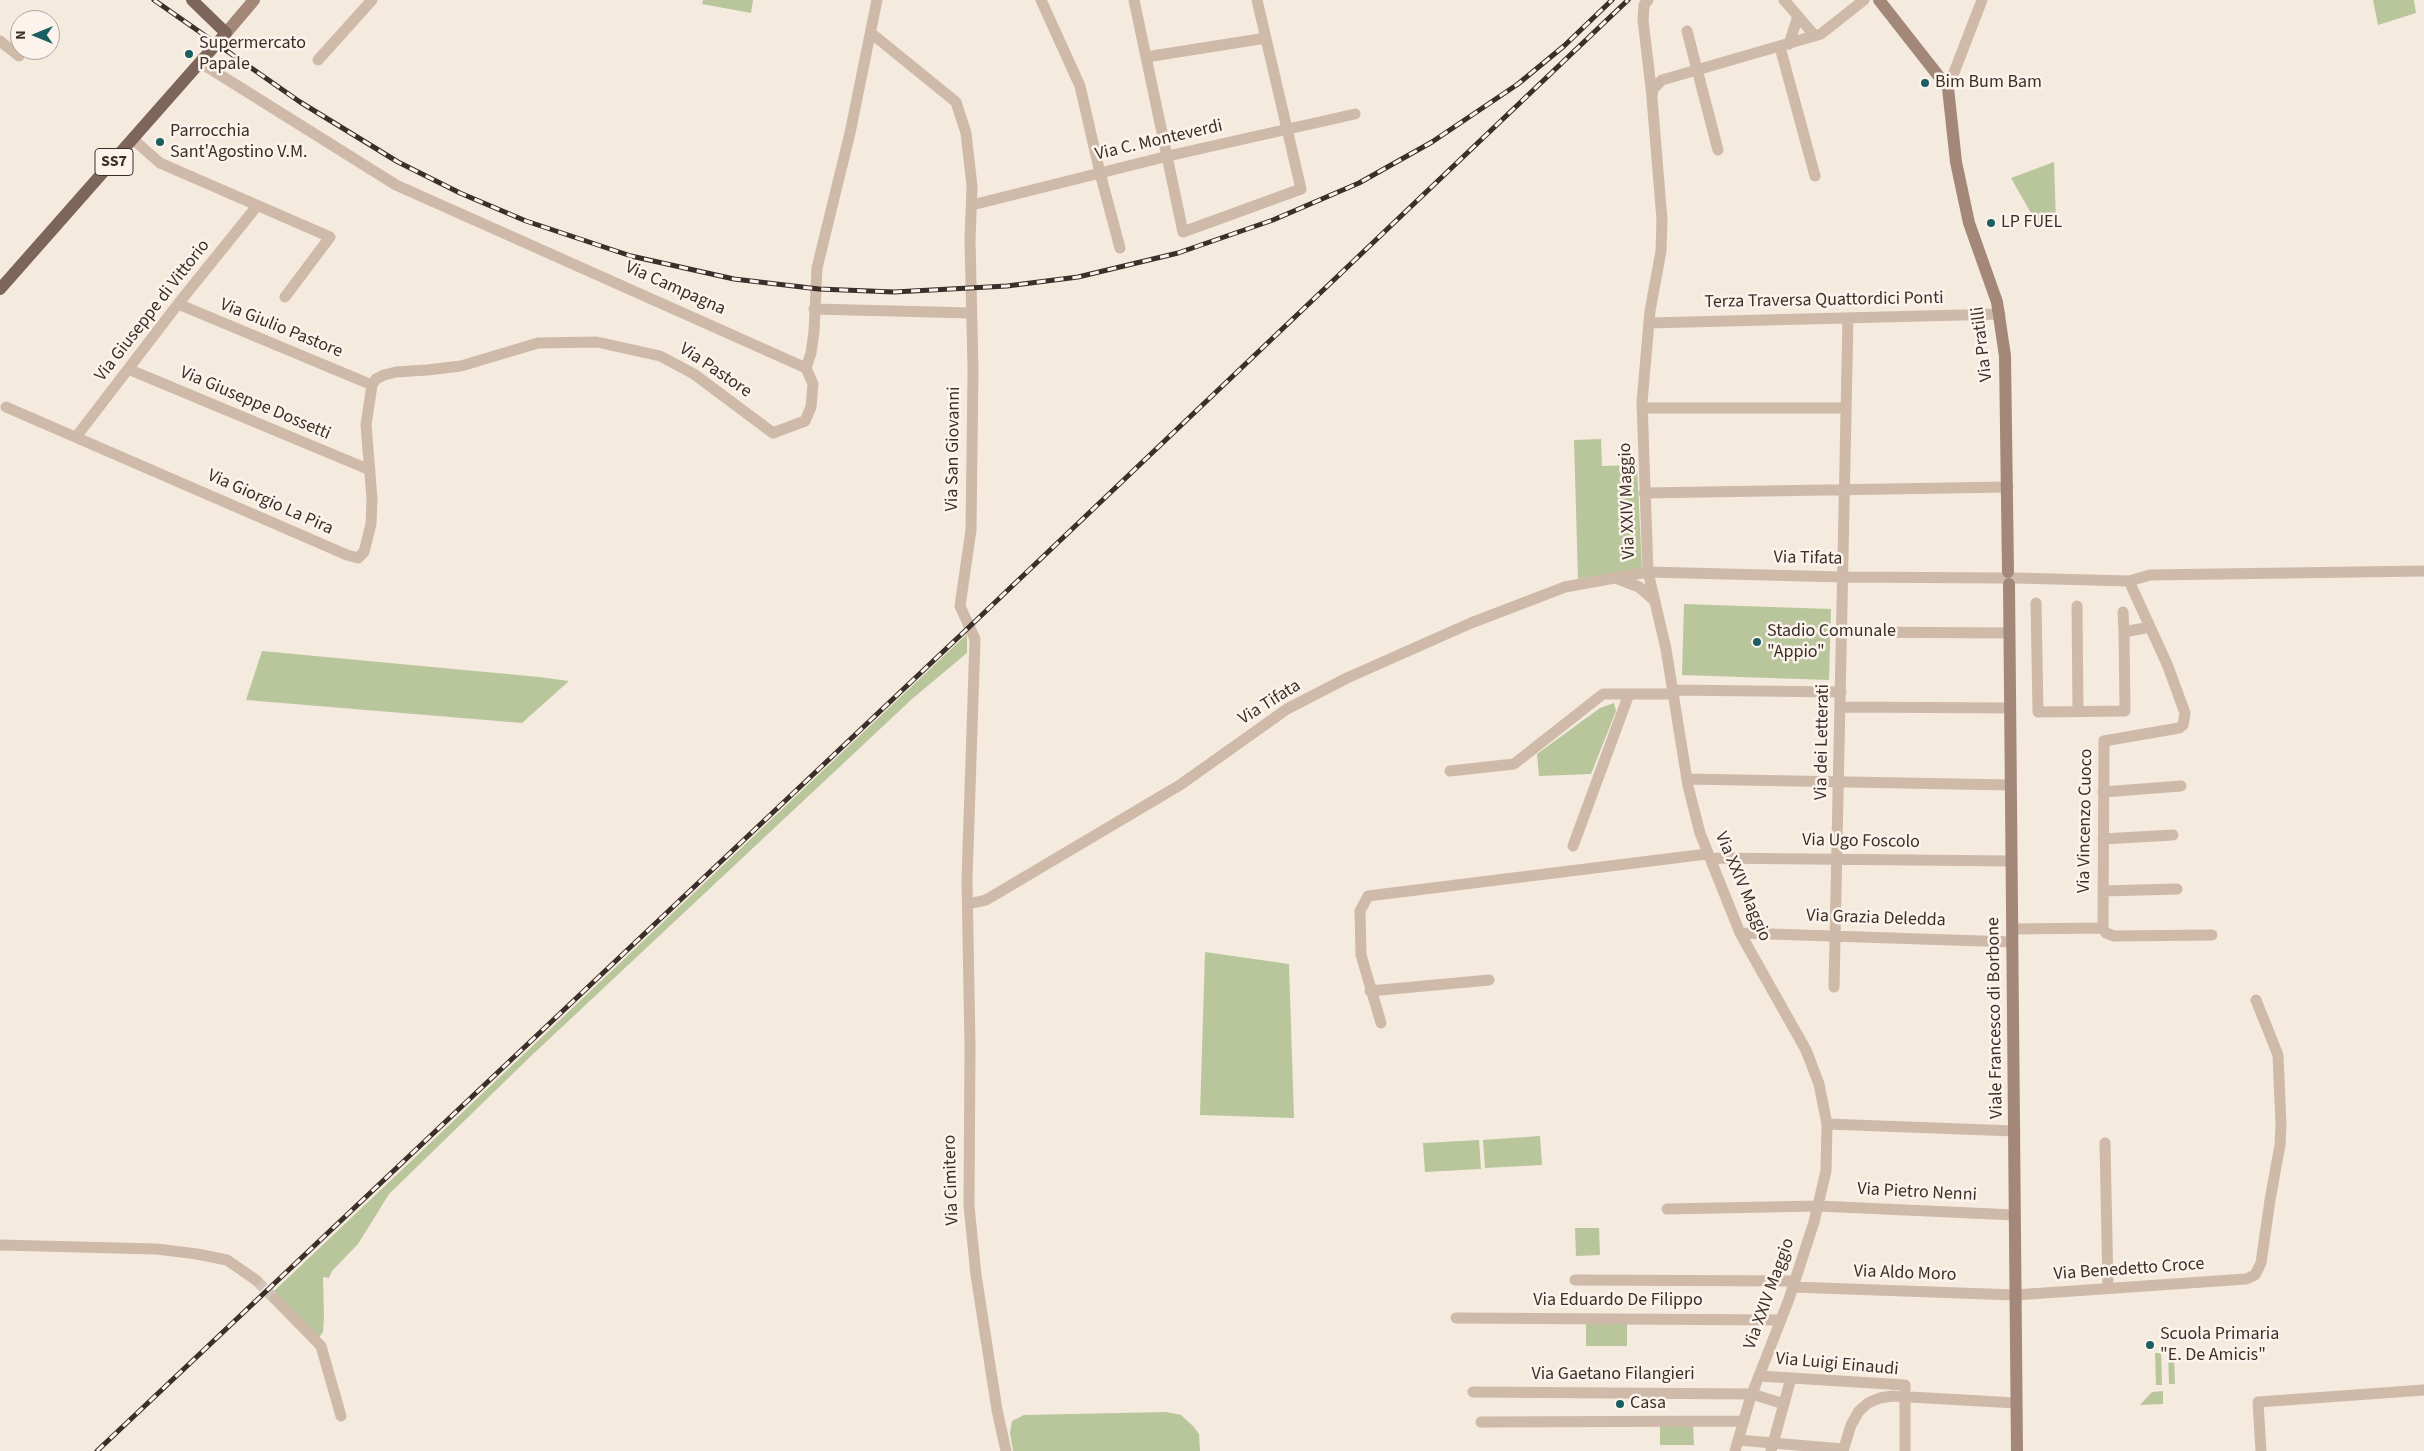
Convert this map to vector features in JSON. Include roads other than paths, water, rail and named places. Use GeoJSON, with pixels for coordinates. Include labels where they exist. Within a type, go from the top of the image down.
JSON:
{"type":"FeatureCollection","features":[{"type":"Feature","properties":{"kind":"main road"},"geometry":{"type":"LineString","coordinates":[[192,0],[226,33]]}},
{"type":"Feature","properties":{"kind":"main road","name":"SS7"},"geometry":{"type":"LineString","coordinates":[[0,289],[134,140],[226,33]]}},
{"type":"Feature","properties":{"kind":"street","name":"SS7"},"geometry":{"type":"LineString","coordinates":[[226,33],[254,0]]}},
{"type":"Feature","properties":{"kind":"street"},"geometry":{"type":"LineString","coordinates":[[318,60],[372,0]]}},
{"type":"Feature","properties":{"kind":"street"},"geometry":{"type":"LineString","coordinates":[[806,368],[811,353],[817,268],[871,34],[877,0]]}},
{"type":"Feature","properties":{"kind":"street"},"geometry":{"type":"LineString","coordinates":[[1041,0],[1080,86],[1120,248]]}},
{"type":"Feature","properties":{"kind":"street"},"geometry":{"type":"LineString","coordinates":[[1134,0],[1183,232],[1301,189],[1289,129],[1257,0]]}},
{"type":"Feature","properties":{"kind":"street"},"geometry":{"type":"LineString","coordinates":[[1648,0],[1644,5],[1643,20],[1652,98]]}},
{"type":"Feature","properties":{"kind":"street"},"geometry":{"type":"LineString","coordinates":[[1784,0],[1815,36]]}},
{"type":"Feature","properties":{"kind":"street"},"geometry":{"type":"LineString","coordinates":[[1652,98],[1653,89],[1662,80],[1821,34],[1864,0]]}},
{"type":"Feature","properties":{"kind":"street"},"geometry":{"type":"LineString","coordinates":[[1879,0],[1948,88]]}},
{"type":"Feature","properties":{"kind":"street"},"geometry":{"type":"LineString","coordinates":[[1948,88],[1982,0]]}},
{"type":"Feature","properties":{"kind":"street"},"geometry":{"type":"LineString","coordinates":[[1798,16],[1784,46],[1815,176]]}},
{"type":"Feature","properties":{"kind":"street"},"geometry":{"type":"LineString","coordinates":[[1687,31],[1718,150]]}},
{"type":"Feature","properties":{"kind":"street","name":"Via San Giovanni"},"geometry":{"type":"LineString","coordinates":[[871,34],[956,102],[966,133],[972,186],[971,530],[960,606],[974,639],[968,904]]}},
{"type":"Feature","properties":{"kind":"street"},"geometry":{"type":"LineString","coordinates":[[1146,57],[1266,38]]}},
{"type":"Feature","properties":{"kind":"street"},"geometry":{"type":"LineString","coordinates":[[0,41],[10,49]]}},
{"type":"Feature","properties":{"kind":"street","name":"Via Campagna"},"geometry":{"type":"LineString","coordinates":[[201,63],[396,185],[806,368]]}},
{"type":"Feature","properties":{"kind":"street","name":"Via Pratilli"},"geometry":{"type":"LineString","coordinates":[[1948,88],[1956,162],[1969,223],[2000,314],[2005,356],[2009,578]]}},
{"type":"Feature","properties":{"kind":"street","name":"Via XXIV Maggio"},"geometry":{"type":"LineString","coordinates":[[1652,98],[1662,220],[1661,251],[1650,311],[1642,408],[1648,572],[1656,602],[1673,692],[1687,779],[1708,856],[1740,933],[1806,1050],[1819,1084],[1827,1124],[1826,1171],[1818,1206],[1794,1284],[1752,1394],[1737,1445]]}},
{"type":"Feature","properties":{"kind":"street","name":"Via C. Monteverdi"},"geometry":{"type":"LineString","coordinates":[[972,205],[1168,156],[1355,114]]}},
{"type":"Feature","properties":{"kind":"street"},"geometry":{"type":"LineString","coordinates":[[134,140],[160,163],[330,237],[285,297]]}},
{"type":"Feature","properties":{"kind":"street","name":"Via Giuseppe di Vittorio"},"geometry":{"type":"LineString","coordinates":[[76,437],[178,304],[257,206]]}},
{"type":"Feature","properties":{"kind":"street","name":"Via Giulio Pastore"},"geometry":{"type":"LineString","coordinates":[[178,304],[372,385]]}},
{"type":"Feature","properties":{"kind":"street"},"geometry":{"type":"LineString","coordinates":[[814,310],[971,313]]}},
{"type":"Feature","properties":{"kind":"street","name":"Terza Traversa Quattordici Ponti"},"geometry":{"type":"LineString","coordinates":[[1649,323],[2000,314]]}},
{"type":"Feature","properties":{"kind":"street","name":"Via dei Letterati"},"geometry":{"type":"LineString","coordinates":[[1834,987],[1848,318]]}},
{"type":"Feature","properties":{"kind":"street","name":"Via Pastore"},"geometry":{"type":"LineString","coordinates":[[372,385],[376,379],[396,372],[461,366],[538,343],[597,342],[660,356],[694,374],[773,432],[805,421],[811,407],[813,384],[806,368]]}},
{"type":"Feature","properties":{"kind":"street","name":"Via Giuseppe Dossetti"},"geometry":{"type":"LineString","coordinates":[[128,369],[370,470]]}},
{"type":"Feature","properties":{"kind":"street","name":"Via Giorgio La Pira"},"geometry":{"type":"LineString","coordinates":[[6,406],[347,555],[358,558],[364,552],[371,524],[372,499],[366,425],[372,385]]}},
{"type":"Feature","properties":{"kind":"street"},"geometry":{"type":"LineString","coordinates":[[1642,408],[1846,408]]}},
{"type":"Feature","properties":{"kind":"street"},"geometry":{"type":"LineString","coordinates":[[1644,493],[2008,487]]}},
{"type":"Feature","properties":{"kind":"street","name":"Via Tifata"},"geometry":{"type":"LineString","coordinates":[[968,904],[986,900],[1180,785],[1288,709],[1347,678],[1470,623],[1565,587],[1648,572],[1843,578],[2009,578],[2129,581],[2150,575],[2424,572]]}},
{"type":"Feature","properties":{"kind":"street"},"geometry":{"type":"LineString","coordinates":[[1614,578],[1639,587],[1656,602]]}},
{"type":"Feature","properties":{"kind":"street","name":"Viale Francesco di Borbone"},"geometry":{"type":"LineString","coordinates":[[2009,578],[2017,1451]]}},
{"type":"Feature","properties":{"kind":"street","name":"Via Vincenzo Cuoco"},"geometry":{"type":"LineString","coordinates":[[2103,928],[2104,741],[2179,728],[2183,725],[2185,713],[2129,581]]}},
{"type":"Feature","properties":{"kind":"street"},"geometry":{"type":"LineString","coordinates":[[2036,603],[2038,712],[2126,711],[2123,612]]}},
{"type":"Feature","properties":{"kind":"street"},"geometry":{"type":"LineString","coordinates":[[2077,606],[2078,711]]}},
{"type":"Feature","properties":{"kind":"street"},"geometry":{"type":"LineString","coordinates":[[2124,632],[2150,627]]}},
{"type":"Feature","properties":{"kind":"street"},"geometry":{"type":"LineString","coordinates":[[1842,632],[2009,633]]}},
{"type":"Feature","properties":{"kind":"street"},"geometry":{"type":"LineString","coordinates":[[1450,771],[1514,764],[1603,694],[1841,692]]}},
{"type":"Feature","properties":{"kind":"street"},"geometry":{"type":"LineString","coordinates":[[1574,846],[1629,694]]}},
{"type":"Feature","properties":{"kind":"street"},"geometry":{"type":"LineString","coordinates":[[1841,707],[2010,708]]}},
{"type":"Feature","properties":{"kind":"street"},"geometry":{"type":"LineString","coordinates":[[1687,779],[2010,785]]}},
{"type":"Feature","properties":{"kind":"street"},"geometry":{"type":"LineString","coordinates":[[2104,792],[2181,786]]}},
{"type":"Feature","properties":{"kind":"street"},"geometry":{"type":"LineString","coordinates":[[2103,840],[2173,835]]}},
{"type":"Feature","properties":{"kind":"street","name":"Via Ugo Foscolo"},"geometry":{"type":"LineString","coordinates":[[1370,991],[1361,956],[1360,927],[1360,911],[1368,896],[1708,856],[2011,861]]}},
{"type":"Feature","properties":{"kind":"street"},"geometry":{"type":"LineString","coordinates":[[2103,891],[2177,889]]}},
{"type":"Feature","properties":{"kind":"street","name":"Via Cimitero"},"geometry":{"type":"LineString","coordinates":[[968,904],[968,1206],[976,1275],[997,1410],[1006,1451]]}},
{"type":"Feature","properties":{"kind":"street"},"geometry":{"type":"LineString","coordinates":[[2012,935],[2103,928],[2106,933],[2114,936],[2212,935]]}},
{"type":"Feature","properties":{"kind":"street","name":"Via Grazia Deledda"},"geometry":{"type":"LineString","coordinates":[[1740,933],[2012,935]]}},
{"type":"Feature","properties":{"kind":"street"},"geometry":{"type":"LineString","coordinates":[[1381,1023],[1370,991],[1489,980]]}},
{"type":"Feature","properties":{"kind":"street","name":"Via Benedetto Croce"},"geometry":{"type":"LineString","coordinates":[[2015,1295],[2246,1280],[2255,1275],[2261,1263],[2280,1145],[2278,1055],[2256,1000]]}},
{"type":"Feature","properties":{"kind":"street"},"geometry":{"type":"LineString","coordinates":[[1827,1124],[2014,1131]]}},
{"type":"Feature","properties":{"kind":"street"},"geometry":{"type":"LineString","coordinates":[[2105,1143],[2108,1288]]}},
{"type":"Feature","properties":{"kind":"street","name":"Via Pietro Nenni"},"geometry":{"type":"LineString","coordinates":[[1667,1209],[1818,1206],[2015,1215]]}},
{"type":"Feature","properties":{"kind":"street"},"geometry":{"type":"LineString","coordinates":[[0,1245],[157,1249],[197,1254],[228,1260],[256,1280]]}},
{"type":"Feature","properties":{"kind":"street","name":"Via Aldo Moro"},"geometry":{"type":"LineString","coordinates":[[1575,1280],[1794,1284],[2015,1295]]}},
{"type":"Feature","properties":{"kind":"street"},"geometry":{"type":"LineString","coordinates":[[275,1299],[321,1346],[341,1416]]}},
{"type":"Feature","properties":{"kind":"street","name":"Via Eduardo De Filippo"},"geometry":{"type":"LineString","coordinates":[[1456,1318],[1780,1320]]}},
{"type":"Feature","properties":{"kind":"street","name":"Via Luigi Einaudi"},"geometry":{"type":"LineString","coordinates":[[1759,1376],[1905,1385],[1905,1397]]}},
{"type":"Feature","properties":{"kind":"street"},"geometry":{"type":"LineString","coordinates":[[1772,1447],[1791,1378]]}},
{"type":"Feature","properties":{"kind":"street"},"geometry":{"type":"LineString","coordinates":[[2261,1451],[2258,1402],[2424,1390]]}},
{"type":"Feature","properties":{"kind":"street","name":"Via Gaetano Filangieri"},"geometry":{"type":"LineString","coordinates":[[1473,1392],[1752,1394],[1784,1404]]}},
{"type":"Feature","properties":{"kind":"street"},"geometry":{"type":"LineString","coordinates":[[1737,1445],[1843,1450],[1851,1425],[1859,1411],[1868,1403],[1880,1398],[1905,1397],[2016,1403]]}},
{"type":"Feature","properties":{"kind":"street"},"geometry":{"type":"LineString","coordinates":[[1905,1397],[1905,1451]]}},
{"type":"Feature","properties":{"kind":"street"},"geometry":{"type":"LineString","coordinates":[[1481,1422],[1744,1421]]}},
{"type":"Feature","properties":{"kind":"tunnel"},"geometry":{"type":"LineString","coordinates":[[256,1280],[275,1299]]}},
{"type":"Feature","properties":{"kind":"railway"},"geometry":{"type":"LineString","coordinates":[[154,0],[300,102],[398,162],[460,193],[526,221],[631,256],[734,279],[819,289],[894,292],[1007,286],[1078,277],[1178,253],[1273,220],[1359,183],[1432,142],[1518,84],[1564,46],[1612,0]]}},
{"type":"Feature","properties":{"kind":"railway"},"geometry":{"type":"LineString","coordinates":[[97,1451],[966,630],[1628,0]]}},
{"type":"Feature","properties":{"kind":"place","name":"Supermercato Papale"},"geometry":{"type":"Point","coordinates":[189,54]}},
{"type":"Feature","properties":{"kind":"place","name":"Bim Bum Bam"},"geometry":{"type":"Point","coordinates":[1925,83]}},
{"type":"Feature","properties":{"kind":"place","name":"Parrocchia Sant'Agostino V.M."},"geometry":{"type":"Point","coordinates":[160,142]}},
{"type":"Feature","properties":{"kind":"place","name":"LP FUEL"},"geometry":{"type":"Point","coordinates":[1991,223]}},
{"type":"Feature","properties":{"kind":"place","name":"Stadio Comunale \"Appio\""},"geometry":{"type":"Point","coordinates":[1757,642]}},
{"type":"Feature","properties":{"kind":"place","name":"Scuola Primaria \"E. De Amicis\""},"geometry":{"type":"Point","coordinates":[2150,1345]}},
{"type":"Feature","properties":{"kind":"place","name":"Casa"},"geometry":{"type":"Point","coordinates":[1620,1404]}}]}
